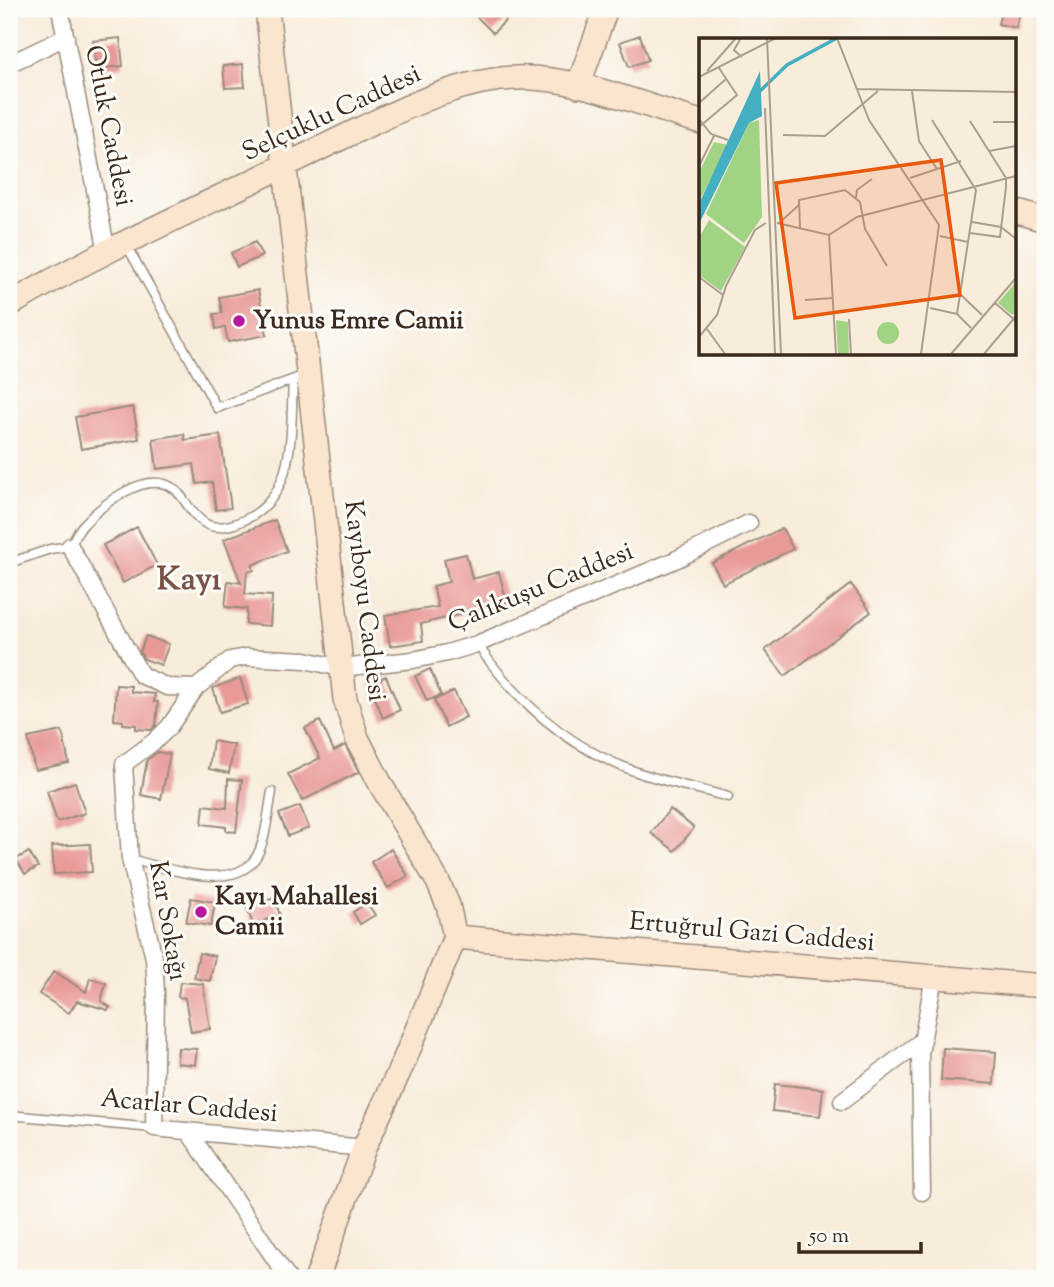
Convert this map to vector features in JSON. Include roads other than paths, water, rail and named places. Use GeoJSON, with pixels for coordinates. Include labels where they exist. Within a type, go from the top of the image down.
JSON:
{"type":"FeatureCollection","features":[{"type":"Feature","properties":{"kind":"street","name":"Otluk Caddesi"},"geometry":{"type":"LineString","coordinates":[[60,9],[116,248]]}},
{"type":"Feature","properties":{"kind":"street","name":"Kayıboyu Caddesi"},"geometry":{"type":"LineString","coordinates":[[267,9],[286,165],[301,377],[345,699],[357,738],[381,785],[438,882],[448,905],[455,937]]}},
{"type":"Feature","properties":{"kind":"street"},"geometry":{"type":"LineString","coordinates":[[578,86],[606,9]]}},
{"type":"Feature","properties":{"kind":"street"},"geometry":{"type":"LineString","coordinates":[[9,64],[66,37]]}},
{"type":"Feature","properties":{"kind":"street","name":"Selçuklu Caddesi"},"geometry":{"type":"LineString","coordinates":[[9,305],[116,248],[286,165],[414,104],[462,86],[516,78],[545,79],[699,121]]}},
{"type":"Feature","properties":{"kind":"street"},"geometry":{"type":"LineString","coordinates":[[1016,212],[1045,220]]}},
{"type":"Feature","properties":{"kind":"street","name":"Çalıkuşu Caddesi"},"geometry":{"type":"LineString","coordinates":[[124,764],[169,727],[196,688],[224,664],[246,657],[305,660],[341,668],[413,660],[447,653],[477,644],[676,559],[749,523]]}},
{"type":"Feature","properties":{"kind":"street"},"geometry":{"type":"LineString","coordinates":[[70,547],[141,675],[167,687],[196,688]]}},
{"type":"Feature","properties":{"kind":"street","name":"Kar Sokağı"},"geometry":{"type":"LineString","coordinates":[[124,764],[130,859],[154,958],[156,993],[153,1128]]}},
{"type":"Feature","properties":{"kind":"street"},"geometry":{"type":"LineString","coordinates":[[317,1278],[364,1148],[404,1061],[455,937]]}},
{"type":"Feature","properties":{"kind":"street","name":"Ertuğrul Gazi Caddesi"},"geometry":{"type":"LineString","coordinates":[[455,937],[1045,986]]}},
{"type":"Feature","properties":{"kind":"street"},"geometry":{"type":"LineString","coordinates":[[922,1192],[920,1053],[934,976]]}},
{"type":"Feature","properties":{"kind":"street"},"geometry":{"type":"LineString","coordinates":[[842,1101],[923,1040]]}},
{"type":"Feature","properties":{"kind":"street","name":"Acarlar Caddesi"},"geometry":{"type":"LineString","coordinates":[[153,1128],[364,1148]]}},
{"type":"Feature","properties":{"kind":"street"},"geometry":{"type":"LineString","coordinates":[[188,1132],[288,1278]]}},
{"type":"Feature","properties":{"kind":"lane"},"geometry":{"type":"LineString","coordinates":[[9,563],[50,549],[70,547],[82,525],[99,510],[140,485],[157,483],[174,488],[197,517],[208,525],[221,528],[254,516],[273,499],[282,481],[301,377],[217,408],[116,248]]}},
{"type":"Feature","properties":{"kind":"lane"},"geometry":{"type":"LineString","coordinates":[[477,644],[493,668],[522,700],[575,744],[633,771],[728,797]]}},
{"type":"Feature","properties":{"kind":"lane"},"geometry":{"type":"LineString","coordinates":[[130,859],[202,876],[241,871],[254,860],[261,846],[272,792]]}},
{"type":"Feature","properties":{"kind":"lane","name":"Acarlar Caddesi"},"geometry":{"type":"LineString","coordinates":[[9,1115],[153,1128]]}},
{"type":"Feature","properties":{"kind":"place","name":"Yunus Emre Camii"},"geometry":{"type":"Point","coordinates":[239,321]}},
{"type":"Feature","properties":{"kind":"place","name":"Kayı Mahallesi Camii"},"geometry":{"type":"Point","coordinates":[201,912]}},
{"type":"Feature","properties":{"kind":"district","name":"Kayı"},"geometry":{"type":"Point","coordinates":[189,581]}}]}
